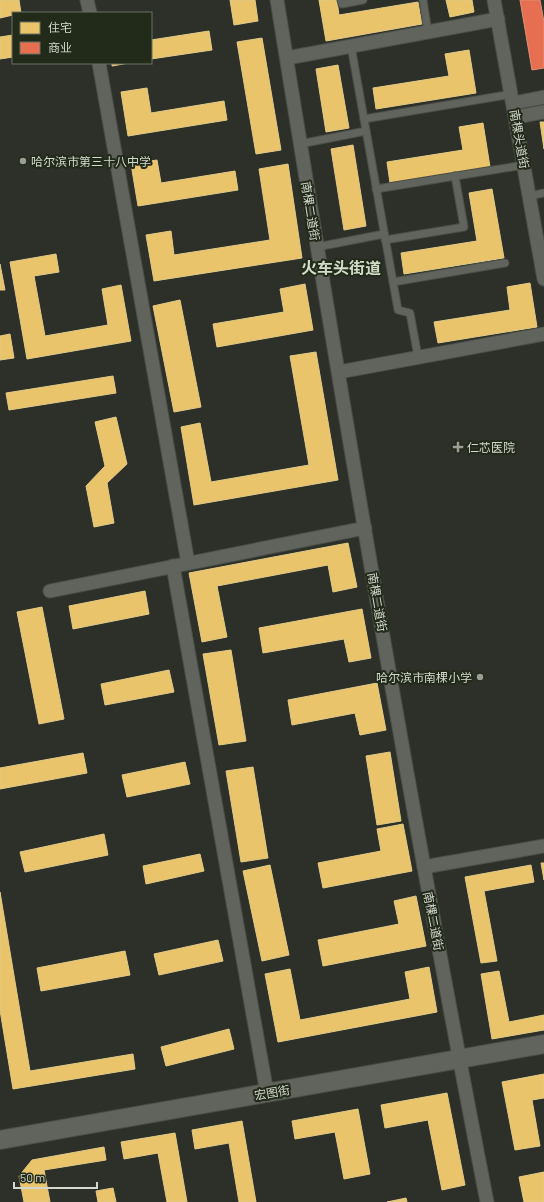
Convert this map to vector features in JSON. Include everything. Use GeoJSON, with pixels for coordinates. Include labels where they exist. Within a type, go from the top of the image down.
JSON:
{"type":"FeatureCollection","features":[{"type":"Feature","properties":{"kind":"street"},"geometry":{"type":"LineString","coordinates":[[87,0],[90,12]]}},
{"type":"Feature","properties":{"kind":"street","name":"南棵二道街"},"geometry":{"type":"LineString","coordinates":[[277,0],[317,247],[424,867],[487,1202]]}},
{"type":"Feature","properties":{"kind":"street","name":"南棵头道街"},"geometry":{"type":"LineString","coordinates":[[494,0],[543,271]]}},
{"type":"Feature","properties":{"kind":"street"},"geometry":{"type":"LineString","coordinates":[[286,58],[498,19]]}},
{"type":"Feature","properties":{"kind":"street"},"geometry":{"type":"LineString","coordinates":[[98,64],[188,563]]}},
{"type":"Feature","properties":{"kind":"street"},"geometry":{"type":"LineString","coordinates":[[513,99],[544,97]]}},
{"type":"Feature","properties":{"kind":"street"},"geometry":{"type":"LineString","coordinates":[[516,117],[544,112]]}},
{"type":"Feature","properties":{"kind":"street"},"geometry":{"type":"LineString","coordinates":[[339,372],[544,334]]}},
{"type":"Feature","properties":{"kind":"street"},"geometry":{"type":"LineString","coordinates":[[50,590],[365,528]]}},
{"type":"Feature","properties":{"kind":"street"},"geometry":{"type":"LineString","coordinates":[[173,566],[268,1093]]}},
{"type":"Feature","properties":{"kind":"street"},"geometry":{"type":"LineString","coordinates":[[424,867],[544,846]]}},
{"type":"Feature","properties":{"kind":"street","name":"宏图街"},"geometry":{"type":"LineString","coordinates":[[0,1140],[544,1044]]}},
{"type":"Feature","properties":{"kind":"lane"},"geometry":{"type":"LineString","coordinates":[[341,0],[342,4],[363,0]]}},
{"type":"Feature","properties":{"kind":"lane"},"geometry":{"type":"LineString","coordinates":[[423,0],[428,32]]}},
{"type":"Feature","properties":{"kind":"lane"},"geometry":{"type":"LineString","coordinates":[[351,46],[398,310],[410,313],[418,357]]}},
{"type":"Feature","properties":{"kind":"lane"},"geometry":{"type":"LineString","coordinates":[[364,119],[513,99]]}},
{"type":"Feature","properties":{"kind":"lane"},"geometry":{"type":"LineString","coordinates":[[300,144],[366,131]]}},
{"type":"Feature","properties":{"kind":"lane"},"geometry":{"type":"LineString","coordinates":[[376,189],[524,165]]}},
{"type":"Feature","properties":{"kind":"lane"},"geometry":{"type":"LineString","coordinates":[[317,247],[464,227],[455,176]]}},
{"type":"Feature","properties":{"kind":"lane"},"geometry":{"type":"LineString","coordinates":[[530,196],[544,194]]}},
{"type":"Feature","properties":{"kind":"lane"},"geometry":{"type":"LineString","coordinates":[[393,282],[504,263]]}},
{"type":"Feature","properties":{"kind":"building: 住宅"},"geometry":{"type":"Polygon","coordinates":[[[0,0],[19,0],[21,12],[12,12],[12,15],[0,18],[0,0]]]}},
{"type":"Feature","properties":{"kind":"building: 住宅"},"geometry":{"type":"Polygon","coordinates":[[[230,0],[255,0],[258,21],[234,25],[230,0]]]}},
{"type":"Feature","properties":{"kind":"building: 住宅"},"geometry":{"type":"Polygon","coordinates":[[[319,0],[337,0],[339,15],[418,2],[422,24],[326,41],[319,0]]]}},
{"type":"Feature","properties":{"kind":"building: 住宅"},"geometry":{"type":"Polygon","coordinates":[[[446,0],[472,0],[474,12],[450,17],[446,0]]]}},
{"type":"Feature","properties":{"kind":"building: 住宅"},"geometry":{"type":"Polygon","coordinates":[[[209,31],[212,50],[152,59],[152,40],[209,31]]]}},
{"type":"Feature","properties":{"kind":"building: 住宅"},"geometry":{"type":"Polygon","coordinates":[[[12,35],[12,57],[0,59],[0,37],[12,35]]]}},
{"type":"Feature","properties":{"kind":"building: 住宅"},"geometry":{"type":"Polygon","coordinates":[[[262,38],[281,150],[256,154],[237,42],[262,38]]]}},
{"type":"Feature","properties":{"kind":"building: 住宅"},"geometry":{"type":"Polygon","coordinates":[[[469,50],[476,93],[376,109],[373,88],[449,76],[445,54],[469,50]]]}},
{"type":"Feature","properties":{"kind":"building: 住宅"},"geometry":{"type":"Polygon","coordinates":[[[112,64],[123,64],[112,66],[112,64]]]}},
{"type":"Feature","properties":{"kind":"building: 住宅"},"geometry":{"type":"Polygon","coordinates":[[[338,65],[349,128],[326,132],[316,69],[338,65]]]}},
{"type":"Feature","properties":{"kind":"building: 住宅"},"geometry":{"type":"Polygon","coordinates":[[[147,88],[151,113],[224,101],[227,120],[128,136],[121,92],[147,88]]]}},
{"type":"Feature","properties":{"kind":"building: 住宅"},"geometry":{"type":"Polygon","coordinates":[[[540,122],[544,122],[544,149],[540,122]]]}},
{"type":"Feature","properties":{"kind":"building: 住宅"},"geometry":{"type":"Polygon","coordinates":[[[483,123],[490,167],[390,183],[387,162],[463,150],[459,127],[483,123]]]}},
{"type":"Feature","properties":{"kind":"building: 住宅"},"geometry":{"type":"Polygon","coordinates":[[[353,145],[366,226],[344,230],[331,149],[353,145]]]}},
{"type":"Feature","properties":{"kind":"building: 住宅"},"geometry":{"type":"Polygon","coordinates":[[[157,160],[161,183],[235,171],[238,190],[138,206],[131,164],[157,160]]]}},
{"type":"Feature","properties":{"kind":"building: 住宅"},"geometry":{"type":"Polygon","coordinates":[[[288,164],[302,258],[154,281],[146,235],[171,231],[174,255],[270,240],[259,169],[288,164]]]}},
{"type":"Feature","properties":{"kind":"building: 住宅"},"geometry":{"type":"Polygon","coordinates":[[[492,189],[504,258],[404,274],[401,253],[477,241],[469,193],[492,189]]]}},
{"type":"Feature","properties":{"kind":"building: 住宅"},"geometry":{"type":"Polygon","coordinates":[[[56,254],[59,272],[34,276],[45,336],[108,325],[102,289],[121,285],[131,341],[27,359],[10,262],[56,254]]]}},
{"type":"Feature","properties":{"kind":"building: 住宅"},"geometry":{"type":"Polygon","coordinates":[[[0,264],[5,290],[0,290],[0,264]]]}},
{"type":"Feature","properties":{"kind":"building: 住宅"},"geometry":{"type":"Polygon","coordinates":[[[530,283],[537,327],[438,343],[434,322],[510,310],[507,287],[530,283]]]}},
{"type":"Feature","properties":{"kind":"building: 住宅"},"geometry":{"type":"Polygon","coordinates":[[[305,284],[313,330],[217,347],[213,324],[284,312],[280,289],[305,284]]]}},
{"type":"Feature","properties":{"kind":"building: 住宅"},"geometry":{"type":"Polygon","coordinates":[[[180,300],[201,407],[174,412],[153,306],[180,300]]]}},
{"type":"Feature","properties":{"kind":"building: 住宅"},"geometry":{"type":"Polygon","coordinates":[[[10,334],[14,358],[0,360],[0,336],[10,334]]]}},
{"type":"Feature","properties":{"kind":"building: 住宅"},"geometry":{"type":"Polygon","coordinates":[[[316,352],[338,480],[194,505],[181,427],[200,423],[211,482],[309,465],[290,356],[316,352]]]}},
{"type":"Feature","properties":{"kind":"building: 住宅"},"geometry":{"type":"Polygon","coordinates":[[[113,376],[116,393],[9,410],[6,393],[113,376]]]}},
{"type":"Feature","properties":{"kind":"building: 住宅"},"geometry":{"type":"Polygon","coordinates":[[[116,417],[127,464],[107,483],[114,523],[94,527],[86,486],[105,466],[95,422],[116,417]]]}},
{"type":"Feature","properties":{"kind":"building: 住宅"},"geometry":{"type":"Polygon","coordinates":[[[348,543],[357,587],[333,592],[328,565],[217,586],[227,637],[202,642],[189,573],[348,543]]]}},
{"type":"Feature","properties":{"kind":"building: 住宅"},"geometry":{"type":"Polygon","coordinates":[[[145,591],[149,614],[73,629],[69,606],[145,591]]]}},
{"type":"Feature","properties":{"kind":"building: 住宅"},"geometry":{"type":"Polygon","coordinates":[[[42,607],[64,719],[39,724],[17,612],[42,607]]]}},
{"type":"Feature","properties":{"kind":"building: 住宅"},"geometry":{"type":"Polygon","coordinates":[[[362,609],[371,658],[349,662],[344,639],[263,653],[259,628],[362,609]]]}},
{"type":"Feature","properties":{"kind":"building: 住宅"},"geometry":{"type":"Polygon","coordinates":[[[231,650],[246,741],[219,745],[203,654],[231,650]]]}},
{"type":"Feature","properties":{"kind":"building: 住宅"},"geometry":{"type":"Polygon","coordinates":[[[169,670],[174,692],[105,705],[101,684],[169,670]]]}},
{"type":"Feature","properties":{"kind":"building: 住宅"},"geometry":{"type":"Polygon","coordinates":[[[377,683],[386,730],[360,735],[355,713],[292,725],[288,700],[377,683]]]}},
{"type":"Feature","properties":{"kind":"building: 住宅"},"geometry":{"type":"Polygon","coordinates":[[[390,752],[401,821],[377,825],[366,756],[390,752]]]}},
{"type":"Feature","properties":{"kind":"building: 住宅"},"geometry":{"type":"Polygon","coordinates":[[[83,753],[87,773],[0,789],[0,768],[83,753]]]}},
{"type":"Feature","properties":{"kind":"building: 住宅"},"geometry":{"type":"Polygon","coordinates":[[[185,762],[190,784],[127,797],[122,775],[185,762]]]}},
{"type":"Feature","properties":{"kind":"building: 住宅"},"geometry":{"type":"Polygon","coordinates":[[[253,767],[268,858],[241,862],[226,771],[253,767]]]}},
{"type":"Feature","properties":{"kind":"building: 住宅"},"geometry":{"type":"Polygon","coordinates":[[[403,824],[412,871],[323,888],[318,863],[381,851],[377,829],[403,824]]]}},
{"type":"Feature","properties":{"kind":"building: 住宅"},"geometry":{"type":"Polygon","coordinates":[[[104,834],[108,855],[25,872],[20,852],[104,834]]]}},
{"type":"Feature","properties":{"kind":"building: 住宅"},"geometry":{"type":"Polygon","coordinates":[[[200,854],[204,871],[146,884],[143,866],[200,854]]]}},
{"type":"Feature","properties":{"kind":"building: 住宅"},"geometry":{"type":"Polygon","coordinates":[[[541,863],[544,863],[544,880],[541,863]]]}},
{"type":"Feature","properties":{"kind":"building: 住宅"},"geometry":{"type":"Polygon","coordinates":[[[270,865],[289,955],[262,961],[243,871],[270,865]]]}},
{"type":"Feature","properties":{"kind":"building: 住宅"},"geometry":{"type":"Polygon","coordinates":[[[531,865],[534,882],[484,891],[497,961],[481,963],[465,877],[531,865]]]}},
{"type":"Feature","properties":{"kind":"building: 住宅"},"geometry":{"type":"Polygon","coordinates":[[[0,892],[30,1071],[133,1054],[135,1069],[13,1089],[0,1010],[0,892]]]}},
{"type":"Feature","properties":{"kind":"building: 住宅"},"geometry":{"type":"Polygon","coordinates":[[[416,896],[426,946],[323,966],[318,940],[399,924],[394,901],[416,896]]]}},
{"type":"Feature","properties":{"kind":"building: 住宅"},"geometry":{"type":"Polygon","coordinates":[[[218,940],[223,961],[159,975],[154,954],[218,940]]]}},
{"type":"Feature","properties":{"kind":"building: 住宅"},"geometry":{"type":"Polygon","coordinates":[[[125,951],[130,975],[41,991],[37,968],[125,951]]]}},
{"type":"Feature","properties":{"kind":"building: 住宅"},"geometry":{"type":"Polygon","coordinates":[[[429,967],[437,1012],[278,1042],[265,974],[290,969],[300,1020],[410,999],[405,972],[429,967]]]}},
{"type":"Feature","properties":{"kind":"building: 住宅"},"geometry":{"type":"Polygon","coordinates":[[[499,971],[509,1022],[544,1015],[544,1030],[492,1039],[481,974],[499,971]]]}},
{"type":"Feature","properties":{"kind":"building: 住宅"},"geometry":{"type":"Polygon","coordinates":[[[229,1029],[234,1049],[166,1066],[161,1047],[229,1029]]]}},
{"type":"Feature","properties":{"kind":"building: 住宅"},"geometry":{"type":"Polygon","coordinates":[[[544,1074],[544,1098],[532,1100],[540,1146],[515,1150],[502,1082],[544,1074]]]}},
{"type":"Feature","properties":{"kind":"building: 住宅"},"geometry":{"type":"Polygon","coordinates":[[[447,1093],[465,1185],[442,1190],[428,1120],[385,1128],[381,1105],[447,1093]]]}},
{"type":"Feature","properties":{"kind":"building: 住宅"},"geometry":{"type":"Polygon","coordinates":[[[358,1109],[370,1174],[344,1179],[335,1132],[295,1139],[292,1121],[358,1109]]]}},
{"type":"Feature","properties":{"kind":"building: 住宅"},"geometry":{"type":"Polygon","coordinates":[[[242,1121],[256,1202],[239,1202],[229,1143],[195,1149],[192,1130],[242,1121]]]}},
{"type":"Feature","properties":{"kind":"building: 住宅"},"geometry":{"type":"Polygon","coordinates":[[[175,1133],[187,1202],[167,1202],[158,1153],[124,1159],[121,1142],[175,1133]]]}},
{"type":"Feature","properties":{"kind":"building: 住宅"},"geometry":{"type":"Polygon","coordinates":[[[104,1147],[106,1160],[44,1170],[50,1202],[24,1202],[19,1176],[32,1160],[104,1147]]]}},
{"type":"Feature","properties":{"kind":"building: 住宅"},"geometry":{"type":"Polygon","coordinates":[[[544,1172],[544,1202],[524,1202],[519,1177],[544,1172]]]}},
{"type":"Feature","properties":{"kind":"building: 住宅"},"geometry":{"type":"Polygon","coordinates":[[[113,1188],[116,1202],[98,1202],[96,1191],[113,1188]]]}},
{"type":"Feature","properties":{"kind":"building: 住宅"},"geometry":{"type":"Polygon","coordinates":[[[406,1198],[407,1202],[387,1202],[406,1198]]]}},
{"type":"Feature","properties":{"kind":"building: 商业"},"geometry":{"type":"Polygon","coordinates":[[[520,0],[540,0],[544,22],[544,68],[532,70],[520,0]]]}},
{"type":"Feature","properties":{"kind":"place","name":"哈尔滨市第三十八中学"},"geometry":{"type":"Point","coordinates":[23,161]}},
{"type":"Feature","properties":{"kind":"place","name":"仁芯医院"},"geometry":{"type":"Point","coordinates":[458,447]}},
{"type":"Feature","properties":{"kind":"place","name":"哈尔滨市南棵小学"},"geometry":{"type":"Point","coordinates":[480,677]}},
{"type":"Feature","properties":{"kind":"district","name":"火车头街道"},"geometry":{"type":"Point","coordinates":[341,267]}}]}
